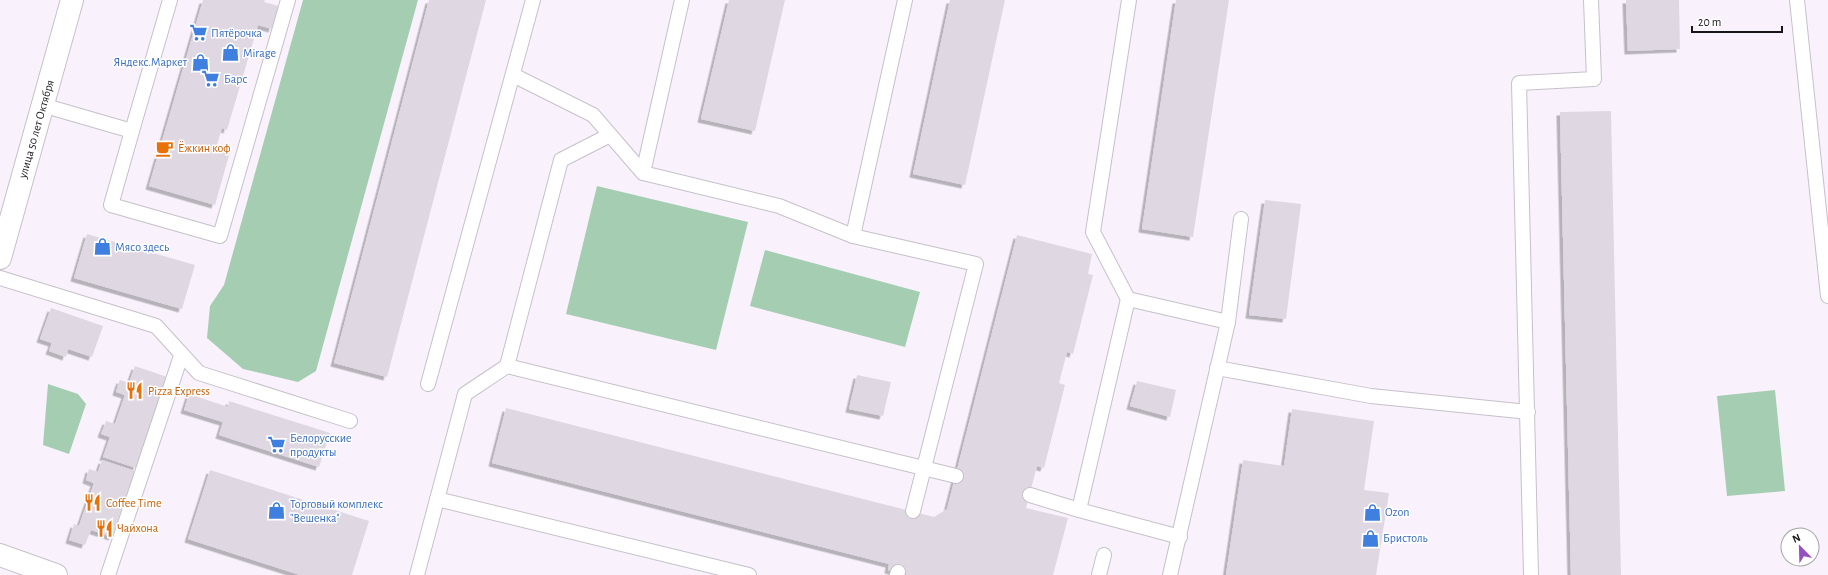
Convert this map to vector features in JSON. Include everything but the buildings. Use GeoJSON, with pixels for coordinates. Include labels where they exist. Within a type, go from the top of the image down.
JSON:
{"type":"FeatureCollection","features":[{"type":"Feature","properties":{"kind":"street","name":"улица 50 лет Октября"},"geometry":{"type":"LineString","coordinates":[[0,258],[72,0]]}},
{"type":"Feature","properties":{"kind":"street"},"geometry":{"type":"LineString","coordinates":[[0,555],[56,575]]}},
{"type":"Feature","properties":{"kind":"lane"},"geometry":{"type":"LineString","coordinates":[[170,0],[111,205],[220,236],[288,0]]}},
{"type":"Feature","properties":{"kind":"lane"},"geometry":{"type":"LineString","coordinates":[[428,384],[533,0]]}},
{"type":"Feature","properties":{"kind":"lane"},"geometry":{"type":"LineString","coordinates":[[643,173],[682,0]]}},
{"type":"Feature","properties":{"kind":"lane"},"geometry":{"type":"LineString","coordinates":[[853,236],[906,0]]}},
{"type":"Feature","properties":{"kind":"lane"},"geometry":{"type":"LineString","coordinates":[[1079,510],[1128,300],[1093,232],[1129,0]]}},
{"type":"Feature","properties":{"kind":"lane"},"geometry":{"type":"LineString","coordinates":[[1532,575],[1520,83],[1594,78],[1591,0]]}},
{"type":"Feature","properties":{"kind":"lane"},"geometry":{"type":"LineString","coordinates":[[1797,0],[1828,296]]}},
{"type":"Feature","properties":{"kind":"lane"},"geometry":{"type":"LineString","coordinates":[[513,76],[593,115],[643,173],[779,206],[853,236],[976,264],[913,511]]}},
{"type":"Feature","properties":{"kind":"lane"},"geometry":{"type":"LineString","coordinates":[[42,105],[132,131]]}},
{"type":"Feature","properties":{"kind":"lane"},"geometry":{"type":"LineString","coordinates":[[417,575],[465,394],[507,366],[561,160],[610,135]]}},
{"type":"Feature","properties":{"kind":"lane"},"geometry":{"type":"LineString","coordinates":[[1170,575],[1180,537],[1228,322],[1241,219]]}},
{"type":"Feature","properties":{"kind":"lane"},"geometry":{"type":"LineString","coordinates":[[0,278],[156,326],[181,356],[199,373],[350,421]]}},
{"type":"Feature","properties":{"kind":"lane"},"geometry":{"type":"LineString","coordinates":[[1128,300],[1228,322]]}},
{"type":"Feature","properties":{"kind":"lane"},"geometry":{"type":"LineString","coordinates":[[108,575],[181,356]]}},
{"type":"Feature","properties":{"kind":"lane"},"geometry":{"type":"LineString","coordinates":[[507,366],[956,476]]}},
{"type":"Feature","properties":{"kind":"lane"},"geometry":{"type":"LineString","coordinates":[[1217,368],[1371,396],[1528,412]]}},
{"type":"Feature","properties":{"kind":"lane"},"geometry":{"type":"LineString","coordinates":[[1030,494],[1079,510],[1180,537]]}},
{"type":"Feature","properties":{"kind":"lane"},"geometry":{"type":"LineString","coordinates":[[437,499],[749,575]]}},
{"type":"Feature","properties":{"kind":"lane"},"geometry":{"type":"LineString","coordinates":[[1099,575],[1104,555]]}},
{"type":"Feature","properties":{"kind":"green space"},"geometry":{"type":"Polygon","coordinates":[[[303,0],[418,0],[316,371],[298,382],[243,369],[207,338],[210,306],[224,285],[303,0]]]}},
{"type":"Feature","properties":{"kind":"green space"},"geometry":{"type":"Polygon","coordinates":[[[597,186],[748,222],[716,350],[566,314],[597,186]]]}},
{"type":"Feature","properties":{"kind":"green space"},"geometry":{"type":"Polygon","coordinates":[[[765,250],[920,292],[905,347],[750,306],[765,250]]]}},
{"type":"Feature","properties":{"kind":"green space"},"geometry":{"type":"Polygon","coordinates":[[[48,384],[78,394],[86,404],[69,454],[43,445],[48,384]]]}},
{"type":"Feature","properties":{"kind":"green space"},"geometry":{"type":"Polygon","coordinates":[[[1775,390],[1785,491],[1727,496],[1717,396],[1775,390]]]}},
{"type":"Feature","properties":{"kind":"place","name":"Пятёрочка"},"geometry":{"type":"Point","coordinates":[198,33]}},
{"type":"Feature","properties":{"kind":"place","name":"Mirage"},"geometry":{"type":"Point","coordinates":[230,53]}},
{"type":"Feature","properties":{"kind":"place","name":"Яндекс.Маркет"},"geometry":{"type":"Point","coordinates":[200,62]}},
{"type":"Feature","properties":{"kind":"place","name":"Барс"},"geometry":{"type":"Point","coordinates":[211,79]}},
{"type":"Feature","properties":{"kind":"place","name":"Ёжкин коф"},"geometry":{"type":"Point","coordinates":[165,148]}},
{"type":"Feature","properties":{"kind":"place","name":"Мясо здесь"},"geometry":{"type":"Point","coordinates":[102,247]}},
{"type":"Feature","properties":{"kind":"place","name":"Pizza Express"},"geometry":{"type":"Point","coordinates":[135,391]}},
{"type":"Feature","properties":{"kind":"place","name":"Белорусские продукты"},"geometry":{"type":"Point","coordinates":[277,445]}},
{"type":"Feature","properties":{"kind":"place","name":"Coffee Time"},"geometry":{"type":"Point","coordinates":[93,503]}},
{"type":"Feature","properties":{"kind":"place","name":"Торговый комплекс \"Вешенка\""},"geometry":{"type":"Point","coordinates":[277,511]}},
{"type":"Feature","properties":{"kind":"place","name":"Ozon"},"geometry":{"type":"Point","coordinates":[1372,512]}},
{"type":"Feature","properties":{"kind":"place","name":"Чайхона"},"geometry":{"type":"Point","coordinates":[104,528]}},
{"type":"Feature","properties":{"kind":"place","name":"Бристоль"},"geometry":{"type":"Point","coordinates":[1370,538]}}]}
